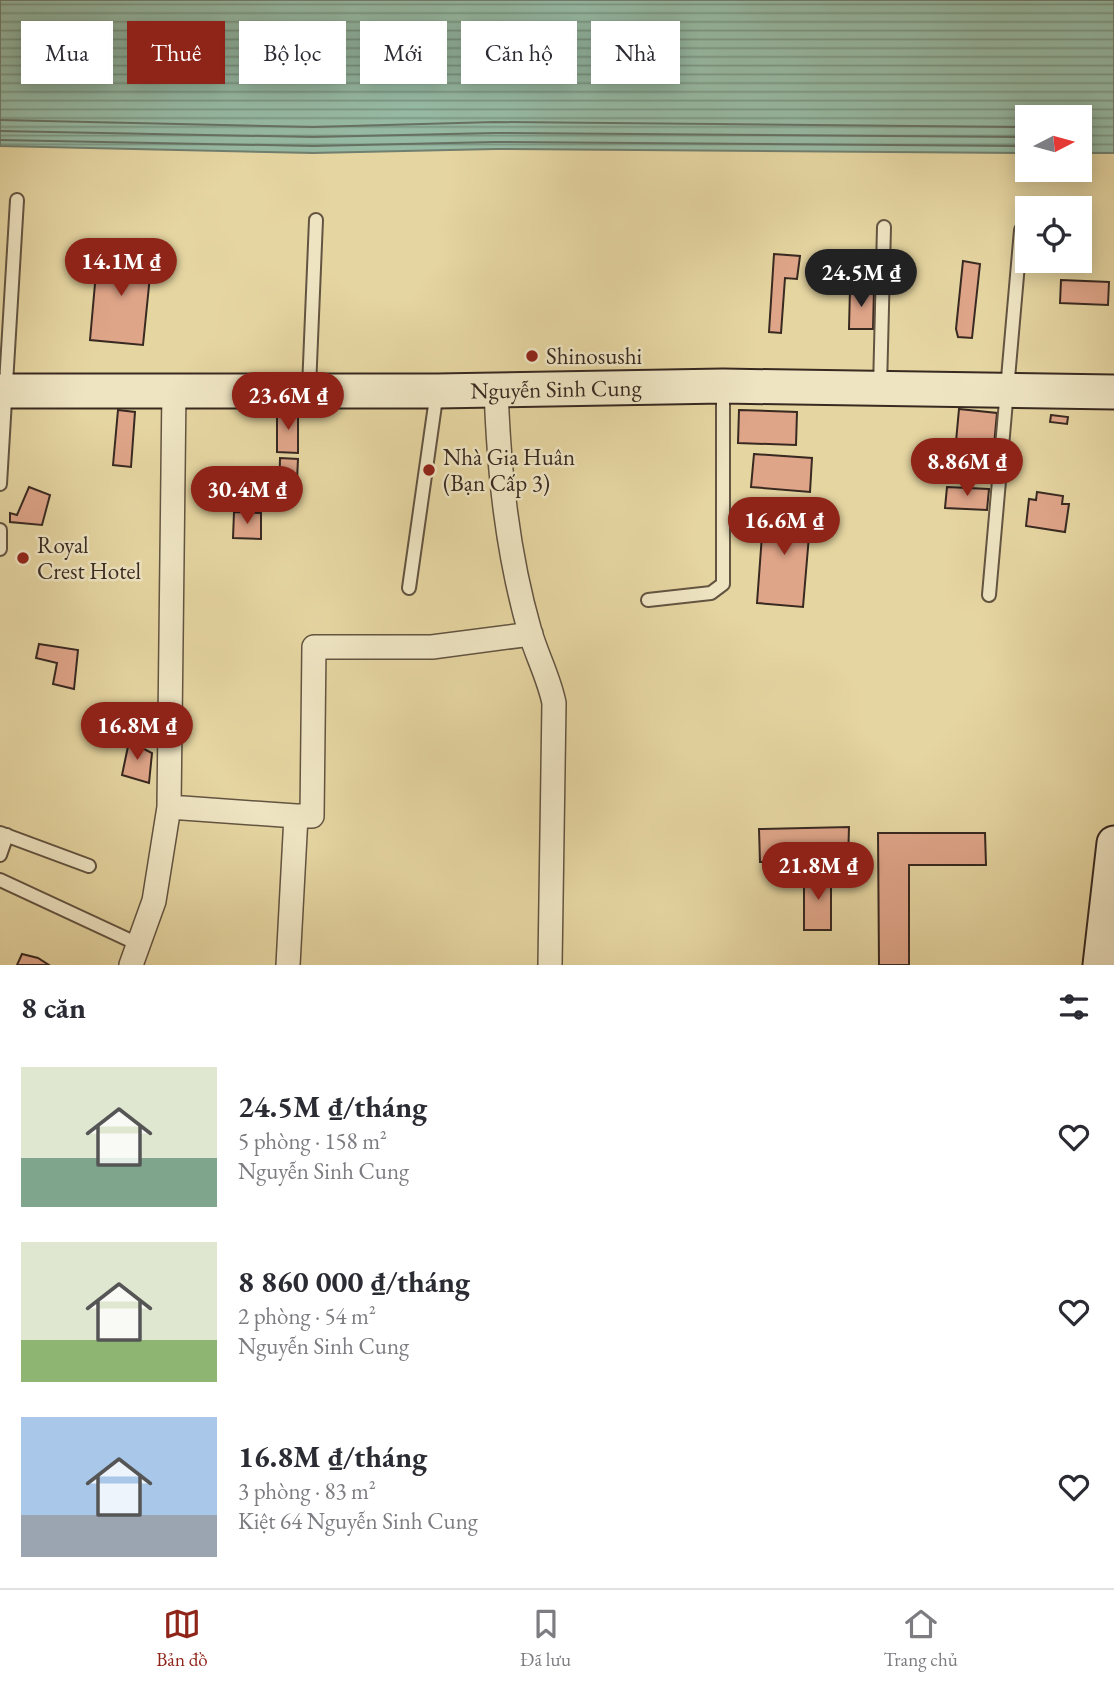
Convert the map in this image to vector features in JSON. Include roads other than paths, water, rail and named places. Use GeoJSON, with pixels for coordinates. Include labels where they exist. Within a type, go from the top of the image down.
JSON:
{"type":"FeatureCollection","features":[{"type":"Feature","properties":{"kind":"main road","name":"Nguyễn Sinh Cung"},"geometry":{"type":"LineString","coordinates":[[3,391],[437,391],[723,386],[1114,391]]}},
{"type":"Feature","properties":{"kind":"main road"},"geometry":{"type":"LineString","coordinates":[[1100,965],[1114,844]]}},
{"type":"Feature","properties":{"kind":"street"},"geometry":{"type":"LineString","coordinates":[[136,955],[154,901],[169,807],[174,389]]}},
{"type":"Feature","properties":{"kind":"street"},"geometry":{"type":"LineString","coordinates":[[496,389],[505,520],[531,634],[554,703],[550,965]]}},
{"type":"Feature","properties":{"kind":"street"},"geometry":{"type":"LineString","coordinates":[[169,807],[312,816],[314,647],[432,647],[531,634]]}},
{"type":"Feature","properties":{"kind":"street"},"geometry":{"type":"LineString","coordinates":[[288,965],[296,816]]}},
{"type":"Feature","properties":{"kind":"lane"},"geometry":{"type":"LineString","coordinates":[[0,484],[3,391],[17,200]]}},
{"type":"Feature","properties":{"kind":"lane"},"geometry":{"type":"LineString","coordinates":[[309,389],[316,220]]}},
{"type":"Feature","properties":{"kind":"lane"},"geometry":{"type":"LineString","coordinates":[[880,388],[884,227]]}},
{"type":"Feature","properties":{"kind":"lane"},"geometry":{"type":"LineString","coordinates":[[989,594],[1018,273]]}},
{"type":"Feature","properties":{"kind":"lane"},"geometry":{"type":"LineString","coordinates":[[648,600],[711,593],[723,584],[723,386]]}},
{"type":"Feature","properties":{"kind":"lane"},"geometry":{"type":"LineString","coordinates":[[409,588],[437,391]]}},
{"type":"Feature","properties":{"kind":"lane"},"geometry":{"type":"LineString","coordinates":[[0,530],[0,549]]}},
{"type":"Feature","properties":{"kind":"lane"},"geometry":{"type":"LineString","coordinates":[[0,855],[3,834],[89,866]]}},
{"type":"Feature","properties":{"kind":"lane"},"geometry":{"type":"LineString","coordinates":[[0,880],[136,955]]}},
{"type":"Feature","properties":{"kind":"water"},"geometry":{"type":"Polygon","coordinates":[[[0,0],[1114,0],[1114,153],[1092,153],[1092,105],[1015,105],[1015,153],[495,149],[313,153],[0,146],[0,0]]]}},
{"type":"Feature","properties":{"kind":"place","name":"Shinosushi"},"geometry":{"type":"Point","coordinates":[532,356]}},
{"type":"Feature","properties":{"kind":"place","name":"Nhà Gia Huân (Bạn Cấp 3)"},"geometry":{"type":"Point","coordinates":[429,470]}},
{"type":"Feature","properties":{"kind":"place","name":"Royal Crest Hotel"},"geometry":{"type":"Point","coordinates":[23,558]}}]}
